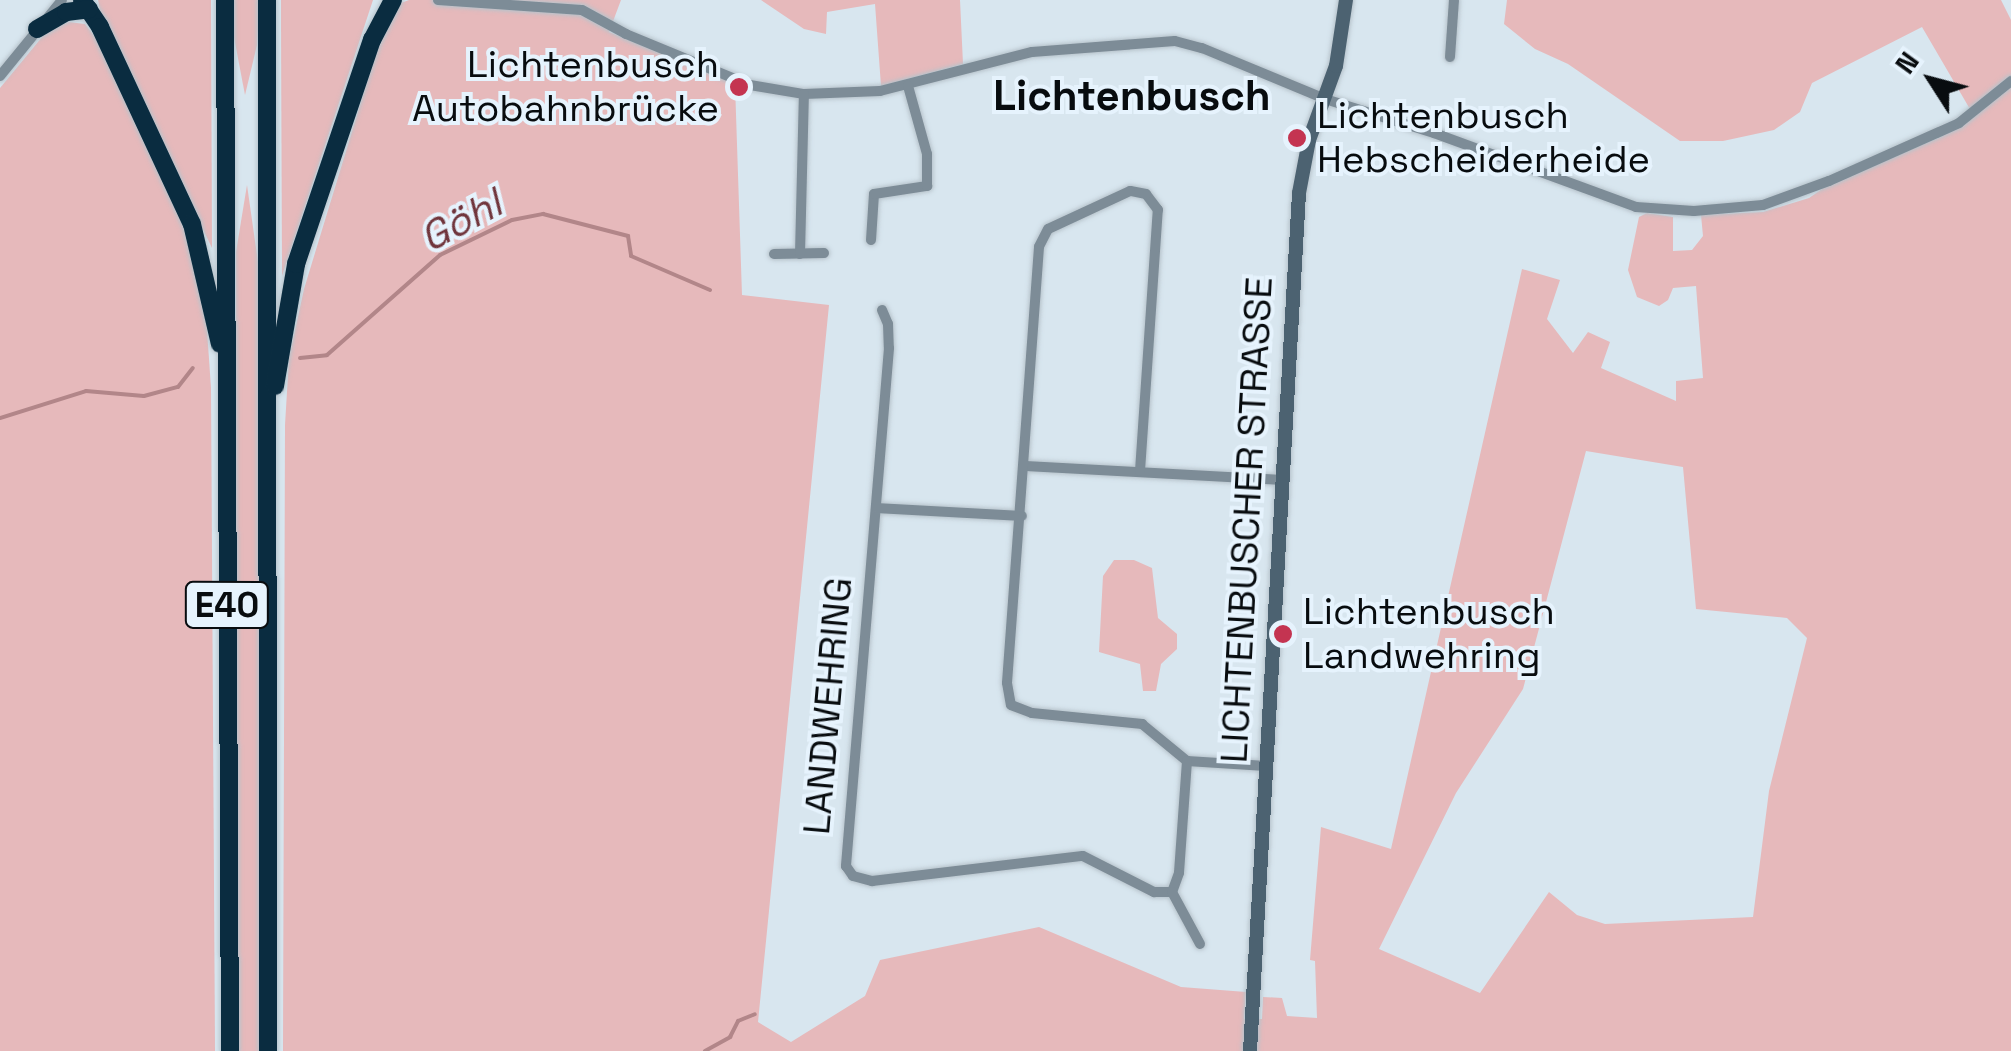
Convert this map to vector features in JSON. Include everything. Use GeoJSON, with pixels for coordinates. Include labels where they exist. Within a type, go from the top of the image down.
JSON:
{"type":"FeatureCollection","features":[{"type":"Feature","properties":{"kind":"highway","name":"E40"},"geometry":{"type":"LineString","coordinates":[[225,0],[230,1051]]}},
{"type":"Feature","properties":{"kind":"highway","name":"E40"},"geometry":{"type":"LineString","coordinates":[[267,0],[268,1051]]}},
{"type":"Feature","properties":{"kind":"highway"},"geometry":{"type":"LineString","coordinates":[[267,411],[279,372],[288,292],[372,40],[380,0]]}},
{"type":"Feature","properties":{"kind":"highway"},"geometry":{"type":"LineString","coordinates":[[372,40],[393,0]]}},
{"type":"Feature","properties":{"kind":"highway"},"geometry":{"type":"LineString","coordinates":[[37,30],[86,5],[192,224],[226,364]]}},
{"type":"Feature","properties":{"kind":"street"},"geometry":{"type":"LineString","coordinates":[[0,76],[62,0]]}},
{"type":"Feature","properties":{"kind":"street"},"geometry":{"type":"LineString","coordinates":[[438,0],[582,10],[626,34],[750,85],[804,94],[863,94],[908,86],[1032,52],[1158,40],[1202,48],[1324,100],[1434,133],[1636,207],[1694,212],[1764,204],[1829,181],[1959,123],[2011,81]]}},
{"type":"Feature","properties":{"kind":"street","name":"LICHTENBUSCHER STRASSE"},"geometry":{"type":"LineString","coordinates":[[1250,1051],[1299,193],[1308,140],[1336,66],[1346,0]]}},
{"type":"Feature","properties":{"kind":"street"},"geometry":{"type":"LineString","coordinates":[[1450,58],[1454,0]]}},
{"type":"Feature","properties":{"kind":"street"},"geometry":{"type":"LineString","coordinates":[[872,240],[874,194],[926,186],[927,154],[908,86]]}},
{"type":"Feature","properties":{"kind":"street"},"geometry":{"type":"LineString","coordinates":[[800,254],[804,94]]}},
{"type":"Feature","properties":{"kind":"street"},"geometry":{"type":"LineString","coordinates":[[1140,471],[1158,210],[1146,194],[1130,191],[1042,236],[1007,683],[1011,705],[1032,713],[1142,724],[1187,761],[1266,766]]}},
{"type":"Feature","properties":{"kind":"street"},"geometry":{"type":"LineString","coordinates":[[774,254],[824,253]]}},
{"type":"Feature","properties":{"kind":"street","name":"LANDWEHRING"},"geometry":{"type":"LineString","coordinates":[[882,310],[888,324],[889,348],[844,854],[853,876],[872,881],[1083,856],[1154,892],[1172,892]]}},
{"type":"Feature","properties":{"kind":"street"},"geometry":{"type":"LineString","coordinates":[[1026,466],[1282,480]]}},
{"type":"Feature","properties":{"kind":"street"},"geometry":{"type":"LineString","coordinates":[[876,508],[1022,516]]}},
{"type":"Feature","properties":{"kind":"street"},"geometry":{"type":"LineString","coordinates":[[1187,761],[1180,873],[1172,892],[1200,944]]}},
{"type":"Feature","properties":{"kind":"shaded area"},"geometry":{"type":"Polygon","coordinates":[[[98,0],[211,0],[212,248],[103,24],[98,0]]]}},
{"type":"Feature","properties":{"kind":"shaded area"},"geometry":{"type":"Polygon","coordinates":[[[233,0],[260,0],[257,45],[245,95],[233,32],[233,0]]]}},
{"type":"Feature","properties":{"kind":"shaded area"},"geometry":{"type":"Polygon","coordinates":[[[281,0],[373,0],[282,276],[281,23],[281,0]]]}},
{"type":"Feature","properties":{"kind":"shaded area"},"geometry":{"type":"Polygon","coordinates":[[[409,0],[621,0],[609,32],[735,84],[742,295],[829,305],[758,1022],[791,1042],[865,996],[880,960],[1039,927],[1181,987],[1246,992],[1244,1019],[1262,1019],[1263,997],[1282,998],[1287,1016],[1317,1018],[1315,961],[1310,960],[1321,827],[1391,849],[1522,269],[1560,280],[1547,319],[1573,353],[1588,332],[1610,342],[1601,368],[1676,401],[1676,381],[1703,378],[1696,286],[1673,288],[1668,300],[1659,306],[1637,297],[1628,270],[1639,217],[1647,213],[1673,217],[1673,251],[1692,250],[1703,236],[1701,215],[1763,212],[1809,198],[1831,183],[1941,137],[1974,116],[1922,27],[1812,83],[1800,112],[1774,130],[1723,141],[1680,141],[1568,64],[1535,49],[1504,24],[1507,0],[2001,0],[2011,20],[2011,1051],[283,1051],[285,425],[289,358],[304,289],[386,20],[396,5],[409,0]],[[1586,451],[1523,689],[1456,793],[1379,949],[1480,993],[1549,892],[1577,915],[1605,924],[1753,917],[1769,791],[1807,638],[1787,618],[1696,609],[1683,467],[1586,451]]]}},
{"type":"Feature","properties":{"kind":"shaded area"},"geometry":{"type":"Polygon","coordinates":[[[761,0],[960,0],[963,64],[881,86],[875,4],[827,12],[826,34],[804,29],[761,0]]]}},
{"type":"Feature","properties":{"kind":"shaded area"},"geometry":{"type":"Polygon","coordinates":[[[69,22],[85,24],[98,41],[189,237],[205,301],[211,388],[215,1051],[0,1051],[0,88],[47,31],[69,22]]]}},
{"type":"Feature","properties":{"kind":"shaded area"},"geometry":{"type":"Polygon","coordinates":[[[247,185],[259,269],[262,1051],[236,1051],[236,252],[247,185]]]}},
{"type":"Feature","properties":{"kind":"shaded area"},"geometry":{"type":"Polygon","coordinates":[[[1114,560],[1134,560],[1152,568],[1158,618],[1177,634],[1177,649],[1161,664],[1156,691],[1143,691],[1140,664],[1099,652],[1103,576],[1114,560]]]}},
{"type":"Feature","properties":{"kind":"waterway","name":"Göhl"},"geometry":{"type":"LineString","coordinates":[[300,358],[327,355],[440,255],[512,220],[543,214],[628,236],[631,256],[710,290]]}},
{"type":"Feature","properties":{"kind":"waterway","name":"Göhl"},"geometry":{"type":"LineString","coordinates":[[0,418],[86,391],[144,396],[178,387],[193,368]]}},
{"type":"Feature","properties":{"kind":"waterway"},"geometry":{"type":"LineString","coordinates":[[705,1051],[730,1037],[738,1021],[755,1014]]}},
{"type":"Feature","properties":{"kind":"place","name":"Lichtenbusch Autobahnbrücke"},"geometry":{"type":"Point","coordinates":[739,87]}},
{"type":"Feature","properties":{"kind":"place","name":"Lichtenbusch Hebscheiderheide"},"geometry":{"type":"Point","coordinates":[1297,138]}},
{"type":"Feature","properties":{"kind":"place","name":"Lichtenbusch Landwehring"},"geometry":{"type":"Point","coordinates":[1283,634]}},
{"type":"Feature","properties":{"kind":"district","name":"Lichtenbusch"},"geometry":{"type":"Point","coordinates":[1132,96]}}]}
